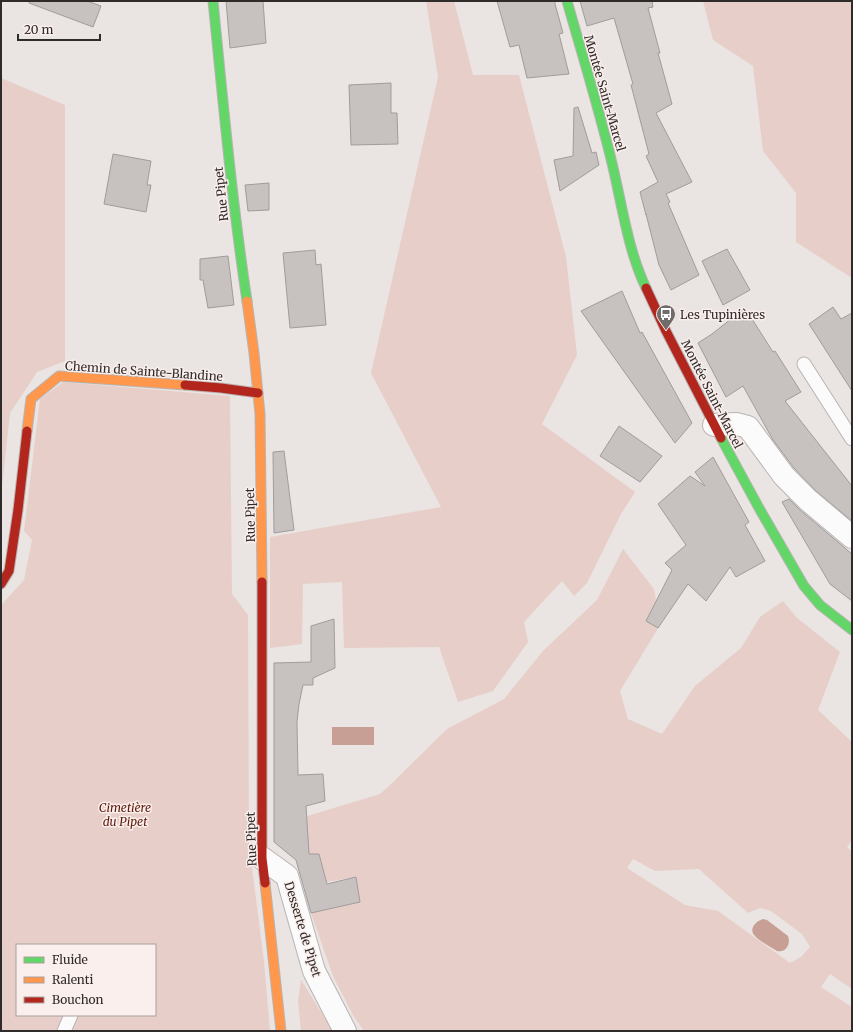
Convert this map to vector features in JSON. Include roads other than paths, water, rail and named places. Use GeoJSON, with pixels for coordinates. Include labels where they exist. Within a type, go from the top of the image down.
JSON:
{"type":"FeatureCollection","features":[{"type":"Feature","properties":{"kind":"street","name":"Rue Pipet"},"geometry":{"type":"LineString","coordinates":[[213,1],[241,261],[254,353],[260,414],[262,549],[262,858],[281,1031]]}},
{"type":"Feature","properties":{"kind":"street","name":"Montée Saint-Marcel"},"geometry":{"type":"LineString","coordinates":[[567,1],[611,159],[630,243],[640,275],[666,331],[714,425],[759,508],[804,586],[824,609],[852,630]]}},
{"type":"Feature","properties":{"kind":"street","name":"Chemin de Sainte-Blandine"},"geometry":{"type":"LineString","coordinates":[[1,584],[9,571],[31,400],[59,376],[220,388],[258,393]]}},
{"type":"Feature","properties":{"kind":"street"},"geometry":{"type":"LineString","coordinates":[[714,425],[737,424],[748,427],[784,476],[808,500],[852,537]]}},
{"type":"Feature","properties":{"kind":"street","name":"Desserte de Pipet"},"geometry":{"type":"LineString","coordinates":[[262,858],[287,876],[314,972],[345,1031]]}},
{"type":"Feature","properties":{"kind":"lane"},"geometry":{"type":"LineString","coordinates":[[804,364],[852,439]]}},
{"type":"Feature","properties":{"kind":"lane"},"geometry":{"type":"LineString","coordinates":[[64,1031],[71,1016]]}},
{"type":"Feature","properties":{"kind":"place","name":"Les Tupinières"},"geometry":{"type":"Point","coordinates":[666,331]}},
{"type":"Feature","properties":{"kind":"park label","name":"Cimetière du Pipet"},"geometry":{"type":"Point","coordinates":[125,814]}}]}
